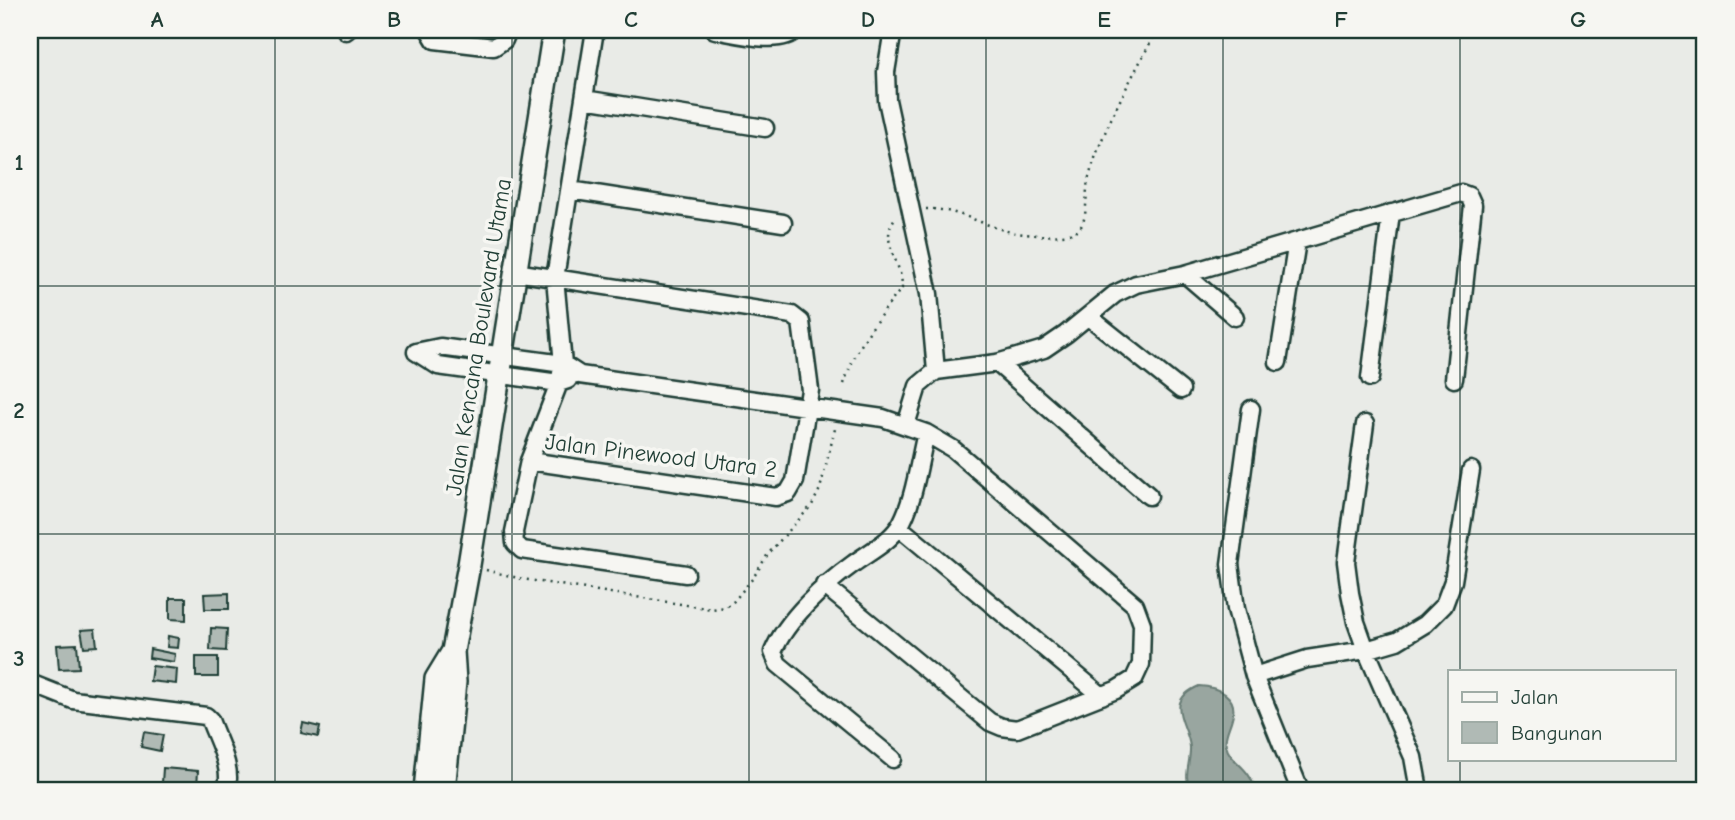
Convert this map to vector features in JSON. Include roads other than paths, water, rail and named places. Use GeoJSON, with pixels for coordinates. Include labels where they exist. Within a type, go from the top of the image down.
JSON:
{"type":"FeatureCollection","features":[{"type":"Feature","properties":{"kind":"street","name":"Jalan Kencana Boulevard Utama"},"geometry":{"type":"LineString","coordinates":[[444,790],[455,682],[453,651],[554,30]]}},
{"type":"Feature","properties":{"kind":"street"},"geometry":{"type":"LineString","coordinates":[[595,30],[555,278],[563,365],[559,383],[529,461],[514,532],[515,542],[522,550],[686,574]]}},
{"type":"Feature","properties":{"kind":"street"},"geometry":{"type":"LineString","coordinates":[[715,30],[777,39],[793,32]]}},
{"type":"Feature","properties":{"kind":"street"},"geometry":{"type":"LineString","coordinates":[[892,30],[886,72],[887,100],[929,294],[936,371]]}},
{"type":"Feature","properties":{"kind":"street"},"geometry":{"type":"LineString","coordinates":[[430,32],[435,40],[495,47],[506,35]]}},
{"type":"Feature","properties":{"kind":"street"},"geometry":{"type":"LineString","coordinates":[[584,99],[765,128]]}},
{"type":"Feature","properties":{"kind":"street"},"geometry":{"type":"LineString","coordinates":[[569,190],[783,223]]}},
{"type":"Feature","properties":{"kind":"street"},"geometry":{"type":"LineString","coordinates":[[906,425],[918,386],[936,371],[996,363],[1044,349],[1115,294],[1136,284],[1185,274],[1461,193],[1469,196],[1473,205],[1454,379]]}},
{"type":"Feature","properties":{"kind":"street"},"geometry":{"type":"LineString","coordinates":[[1370,378],[1391,213]]}},
{"type":"Feature","properties":{"kind":"street"},"geometry":{"type":"LineString","coordinates":[[1278,362],[1297,241]]}},
{"type":"Feature","properties":{"kind":"street"},"geometry":{"type":"LineString","coordinates":[[515,272],[792,315],[802,322],[810,390],[807,408]]}},
{"type":"Feature","properties":{"kind":"street"},"geometry":{"type":"LineString","coordinates":[[1185,274],[1235,317]]}},
{"type":"Feature","properties":{"kind":"street"},"geometry":{"type":"LineString","coordinates":[[1088,316],[1181,390]]}},
{"type":"Feature","properties":{"kind":"street"},"geometry":{"type":"LineString","coordinates":[[996,363],[1149,496]]}},
{"type":"Feature","properties":{"kind":"street"},"geometry":{"type":"LineString","coordinates":[[501,365],[563,365],[580,375],[883,418],[926,433],[953,449],[1135,605],[1142,624],[1141,664],[1134,679],[1102,696],[1017,729],[1002,727],[990,722],[824,585]]}},
{"type":"Feature","properties":{"kind":"street"},"geometry":{"type":"LineString","coordinates":[[501,365],[559,383],[580,375]]}},
{"type":"Feature","properties":{"kind":"street","name":"Jalan Pinewood Utara 2"},"geometry":{"type":"LineString","coordinates":[[529,461],[776,497],[788,493],[795,481],[807,408]]}},
{"type":"Feature","properties":{"kind":"street"},"geometry":{"type":"LineString","coordinates":[[1251,409],[1230,564],[1236,608],[1254,676],[1300,790]]}},
{"type":"Feature","properties":{"kind":"street"},"geometry":{"type":"LineString","coordinates":[[1366,424],[1346,562],[1356,622],[1413,757],[1419,790]]}},
{"type":"Feature","properties":{"kind":"street"},"geometry":{"type":"LineString","coordinates":[[893,759],[778,664],[774,652],[778,640],[824,585],[884,542],[899,527],[908,507],[926,433]]}},
{"type":"Feature","properties":{"kind":"street"},"geometry":{"type":"LineString","coordinates":[[1254,676],[1307,659],[1366,650],[1398,641],[1425,624],[1444,605],[1453,581],[1471,470]]}},
{"type":"Feature","properties":{"kind":"street"},"geometry":{"type":"LineString","coordinates":[[899,527],[1102,696]]}},
{"type":"Feature","properties":{"kind":"street","name":"Jalan Kencana Boulevard Utama"},"geometry":{"type":"LineString","coordinates":[[425,790],[436,679],[453,651]]}},
{"type":"Feature","properties":{"kind":"street"},"geometry":{"type":"LineString","coordinates":[[30,683],[73,700],[206,716],[223,755],[229,781],[226,790]]}}]}
